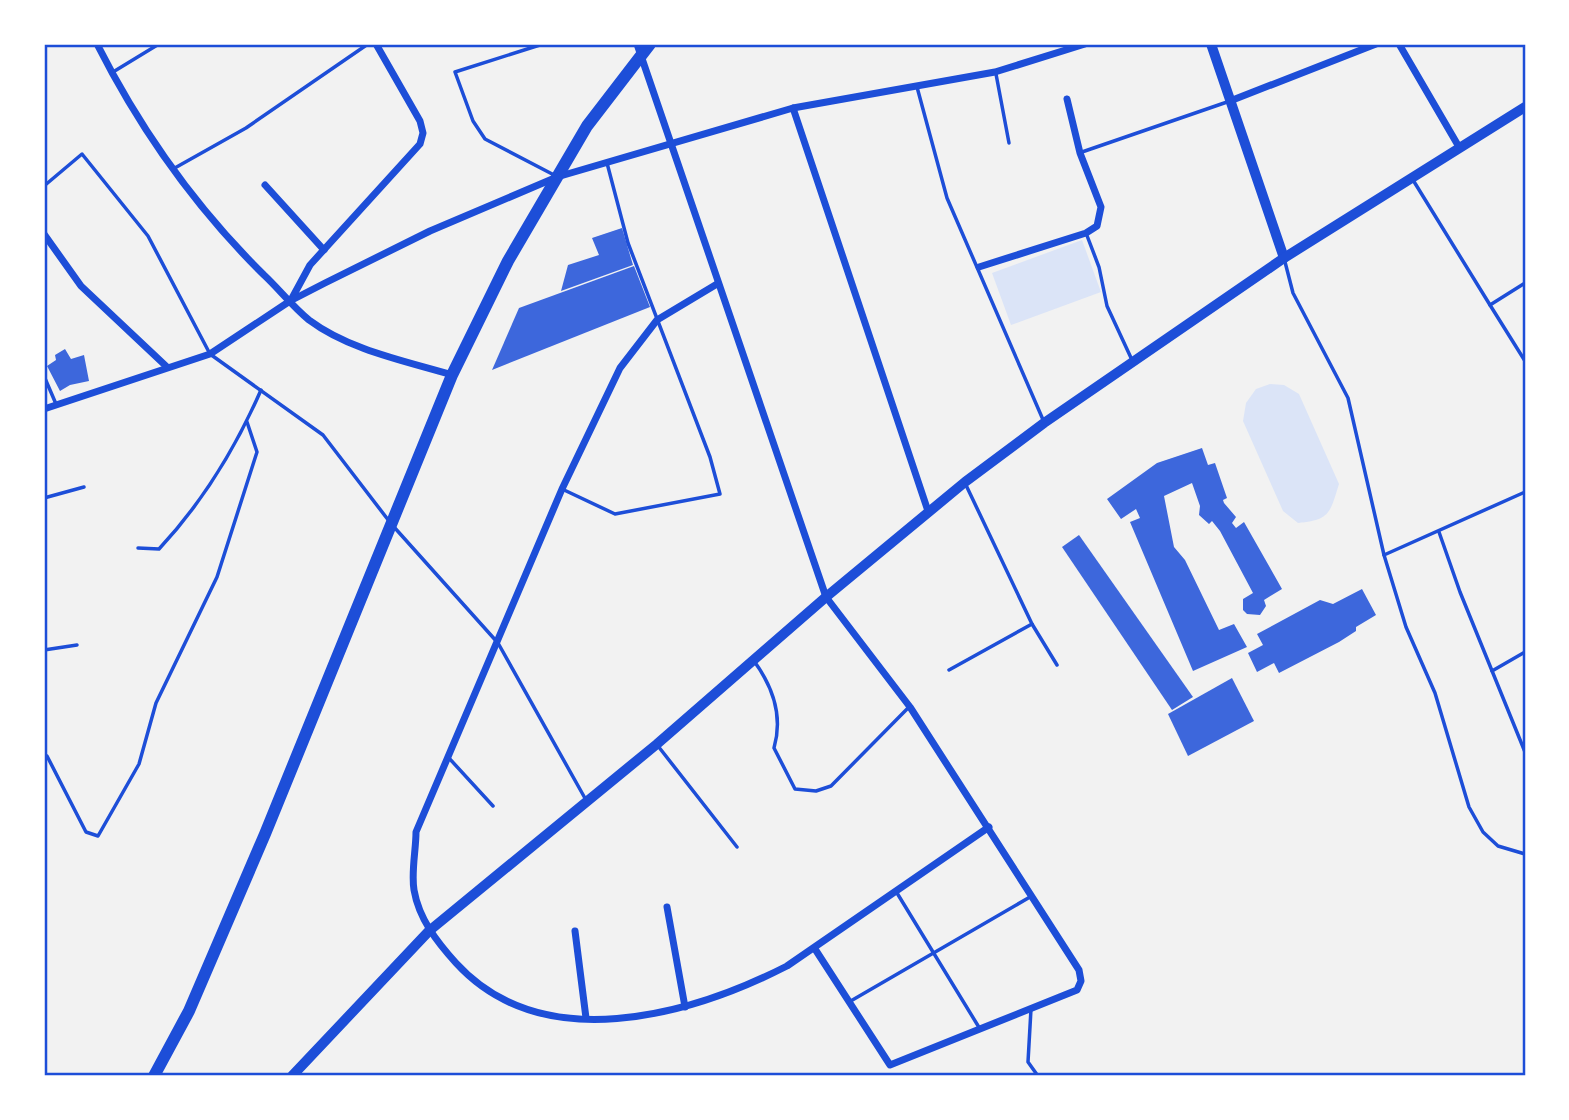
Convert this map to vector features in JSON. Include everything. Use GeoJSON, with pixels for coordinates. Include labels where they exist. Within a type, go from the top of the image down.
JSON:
{"type":"FeatureCollection","features":[{"type":"Feature","properties":{"kind":"main road"},"geometry":{"type":"LineString","coordinates":[[154,1076],[189,1011],[453,375],[508,261],[587,126],[638,49],[650,44]]}},
{"type":"Feature","properties":{"kind":"street"},"geometry":{"type":"LineString","coordinates":[[97,44],[132,112],[171,170],[214,223],[310,320],[341,338],[453,375]]}},
{"type":"Feature","properties":{"kind":"street"},"geometry":{"type":"LineString","coordinates":[[290,301],[310,265],[413,155],[423,133],[420,121],[376,44]]}},
{"type":"Feature","properties":{"kind":"street"},"geometry":{"type":"LineString","coordinates":[[44,409],[210,354],[290,301],[430,231],[557,177],[793,108],[995,72],[1085,44]]}},
{"type":"Feature","properties":{"kind":"street"},"geometry":{"type":"LineString","coordinates":[[1211,44],[1284,258]]}},
{"type":"Feature","properties":{"kind":"street"},"geometry":{"type":"LineString","coordinates":[[1230,101],[1376,44]]}},
{"type":"Feature","properties":{"kind":"street"},"geometry":{"type":"LineString","coordinates":[[1399,44],[1459,147]]}},
{"type":"Feature","properties":{"kind":"street"},"geometry":{"type":"LineString","coordinates":[[638,49],[826,597],[910,707],[1034,895],[1079,971],[1082,981],[1077,990],[890,1065],[816,949]]}},
{"type":"Feature","properties":{"kind":"street"},"geometry":{"type":"LineString","coordinates":[[979,267],[1086,233],[1097,226],[1101,207],[1080,153],[1067,99]]}},
{"type":"Feature","properties":{"kind":"street"},"geometry":{"type":"LineString","coordinates":[[292,1076],[429,931],[657,744],[928,511],[1044,423],[1284,258],[1525,107]]}},
{"type":"Feature","properties":{"kind":"street"},"geometry":{"type":"LineString","coordinates":[[793,108],[928,511]]}},
{"type":"Feature","properties":{"kind":"street"},"geometry":{"type":"LineString","coordinates":[[265,185],[324,250]]}},
{"type":"Feature","properties":{"kind":"street"},"geometry":{"type":"LineString","coordinates":[[44,234],[81,286],[167,367]]}},
{"type":"Feature","properties":{"kind":"street"},"geometry":{"type":"LineString","coordinates":[[717,284],[657,320],[621,368],[562,489],[416,832],[414,890],[429,931],[462,969],[504,1001],[552,1014],[586,1018],[635,1018],[685,1007],[756,982],[816,949],[989,827]]}},
{"type":"Feature","properties":{"kind":"street"},"geometry":{"type":"LineString","coordinates":[[667,907],[685,1007]]}},
{"type":"Feature","properties":{"kind":"street"},"geometry":{"type":"LineString","coordinates":[[575,931],[586,1018]]}},
{"type":"Feature","properties":{"kind":"lane"},"geometry":{"type":"LineString","coordinates":[[112,73],[159,44]]}},
{"type":"Feature","properties":{"kind":"lane"},"geometry":{"type":"LineString","coordinates":[[171,170],[246,128],[368,44]]}},
{"type":"Feature","properties":{"kind":"lane"},"geometry":{"type":"LineString","coordinates":[[543,44],[455,72],[474,121],[485,139],[557,177]]}},
{"type":"Feature","properties":{"kind":"lane"},"geometry":{"type":"LineString","coordinates":[[995,72],[1009,143]]}},
{"type":"Feature","properties":{"kind":"lane"},"geometry":{"type":"LineString","coordinates":[[917,85],[947,198],[968,253],[979,267],[1044,423]]}},
{"type":"Feature","properties":{"kind":"lane"},"geometry":{"type":"LineString","coordinates":[[1080,153],[1230,101]]}},
{"type":"Feature","properties":{"kind":"lane"},"geometry":{"type":"LineString","coordinates":[[44,186],[82,153],[148,236],[210,354],[323,435],[391,524],[498,643],[587,801]]}},
{"type":"Feature","properties":{"kind":"lane"},"geometry":{"type":"LineString","coordinates":[[562,489],[615,514],[720,494],[710,457],[628,243],[606,161]]}},
{"type":"Feature","properties":{"kind":"lane"},"geometry":{"type":"LineString","coordinates":[[1412,178],[1525,361]]}},
{"type":"Feature","properties":{"kind":"lane"},"geometry":{"type":"LineString","coordinates":[[1086,233],[1099,267],[1107,306],[1133,362]]}},
{"type":"Feature","properties":{"kind":"lane"},"geometry":{"type":"LineString","coordinates":[[1284,258],[1293,293],[1348,398],[1384,555],[1406,627],[1435,693],[1469,807],[1483,832],[1498,846],[1525,855]]}},
{"type":"Feature","properties":{"kind":"lane"},"geometry":{"type":"LineString","coordinates":[[1490,305],[1525,283]]}},
{"type":"Feature","properties":{"kind":"lane"},"geometry":{"type":"LineString","coordinates":[[44,376],[56,404]]}},
{"type":"Feature","properties":{"kind":"lane"},"geometry":{"type":"LineString","coordinates":[[138,548],[159,550],[180,526],[247,422],[261,390]]}},
{"type":"Feature","properties":{"kind":"lane"},"geometry":{"type":"LineString","coordinates":[[47,756],[86,832],[98,836],[139,764],[156,703],[217,577],[257,452],[247,422]]}},
{"type":"Feature","properties":{"kind":"lane"},"geometry":{"type":"LineString","coordinates":[[965,482],[1032,624],[1057,665]]}},
{"type":"Feature","properties":{"kind":"lane"},"geometry":{"type":"LineString","coordinates":[[44,498],[84,487]]}},
{"type":"Feature","properties":{"kind":"lane"},"geometry":{"type":"LineString","coordinates":[[1384,555],[1525,492]]}},
{"type":"Feature","properties":{"kind":"lane"},"geometry":{"type":"LineString","coordinates":[[1439,532],[1525,752]]}},
{"type":"Feature","properties":{"kind":"lane"},"geometry":{"type":"LineString","coordinates":[[949,670],[1032,624]]}},
{"type":"Feature","properties":{"kind":"lane"},"geometry":{"type":"LineString","coordinates":[[44,650],[77,645]]}},
{"type":"Feature","properties":{"kind":"lane"},"geometry":{"type":"LineString","coordinates":[[1492,671],[1525,652]]}},
{"type":"Feature","properties":{"kind":"lane"},"geometry":{"type":"LineString","coordinates":[[754,660],[768,680],[779,729],[774,748],[795,789],[816,791],[831,786],[910,707]]}},
{"type":"Feature","properties":{"kind":"lane"},"geometry":{"type":"LineString","coordinates":[[657,744],[737,847]]}},
{"type":"Feature","properties":{"kind":"lane"},"geometry":{"type":"LineString","coordinates":[[448,757],[493,806]]}},
{"type":"Feature","properties":{"kind":"lane"},"geometry":{"type":"LineString","coordinates":[[897,893],[981,1030]]}},
{"type":"Feature","properties":{"kind":"lane"},"geometry":{"type":"LineString","coordinates":[[848,1003],[1034,895]]}},
{"type":"Feature","properties":{"kind":"lane"},"geometry":{"type":"LineString","coordinates":[[1031,1009],[1028,1062],[1038,1076]]}},
{"type":"Feature","properties":{"kind":"shaded area"},"geometry":{"type":"Polygon","coordinates":[[[1082,240],[1101,292],[1011,325],[992,273],[1082,240]]]}},
{"type":"Feature","properties":{"kind":"shaded area"},"geometry":{"type":"Polygon","coordinates":[[[1270,384],[1284,385],[1299,394],[1339,484],[1331,508],[1317,520],[1298,523],[1283,511],[1243,421],[1246,403],[1256,389],[1270,384]]]}},
{"type":"Feature","properties":{"kind":"building"},"geometry":{"type":"Polygon","coordinates":[[[622,228],[633,265],[561,291],[568,265],[599,255],[592,238],[622,228]]]}},
{"type":"Feature","properties":{"kind":"building"},"geometry":{"type":"Polygon","coordinates":[[[634,266],[650,307],[492,370],[519,308],[634,266]]]}},
{"type":"Feature","properties":{"kind":"building"},"geometry":{"type":"Polygon","coordinates":[[[65,349],[71,359],[84,355],[89,381],[70,385],[60,391],[47,366],[56,360],[55,355],[65,349]]]}},
{"type":"Feature","properties":{"kind":"building"},"geometry":{"type":"Polygon","coordinates":[[[1202,448],[1208,465],[1215,463],[1227,498],[1223,500],[1224,503],[1236,517],[1232,523],[1236,528],[1244,522],[1282,589],[1264,600],[1266,606],[1260,615],[1247,614],[1243,610],[1243,599],[1253,593],[1220,531],[1212,521],[1209,524],[1199,515],[1200,506],[1192,483],[1164,496],[1174,547],[1185,560],[1219,630],[1234,624],[1247,647],[1193,671],[1130,522],[1140,518],[1136,509],[1121,519],[1107,499],[1157,463],[1202,448]]]}},
{"type":"Feature","properties":{"kind":"building"},"geometry":{"type":"Polygon","coordinates":[[[1079,535],[1193,697],[1172,710],[1062,547],[1079,535]]]}},
{"type":"Feature","properties":{"kind":"building"},"geometry":{"type":"Polygon","coordinates":[[[1362,589],[1376,615],[1356,627],[1356,631],[1279,673],[1274,663],[1257,672],[1248,653],[1263,645],[1257,634],[1320,600],[1333,604],[1362,589]]]}},
{"type":"Feature","properties":{"kind":"building"},"geometry":{"type":"Polygon","coordinates":[[[1232,678],[1254,721],[1188,756],[1168,714],[1232,678]]]}}]}
